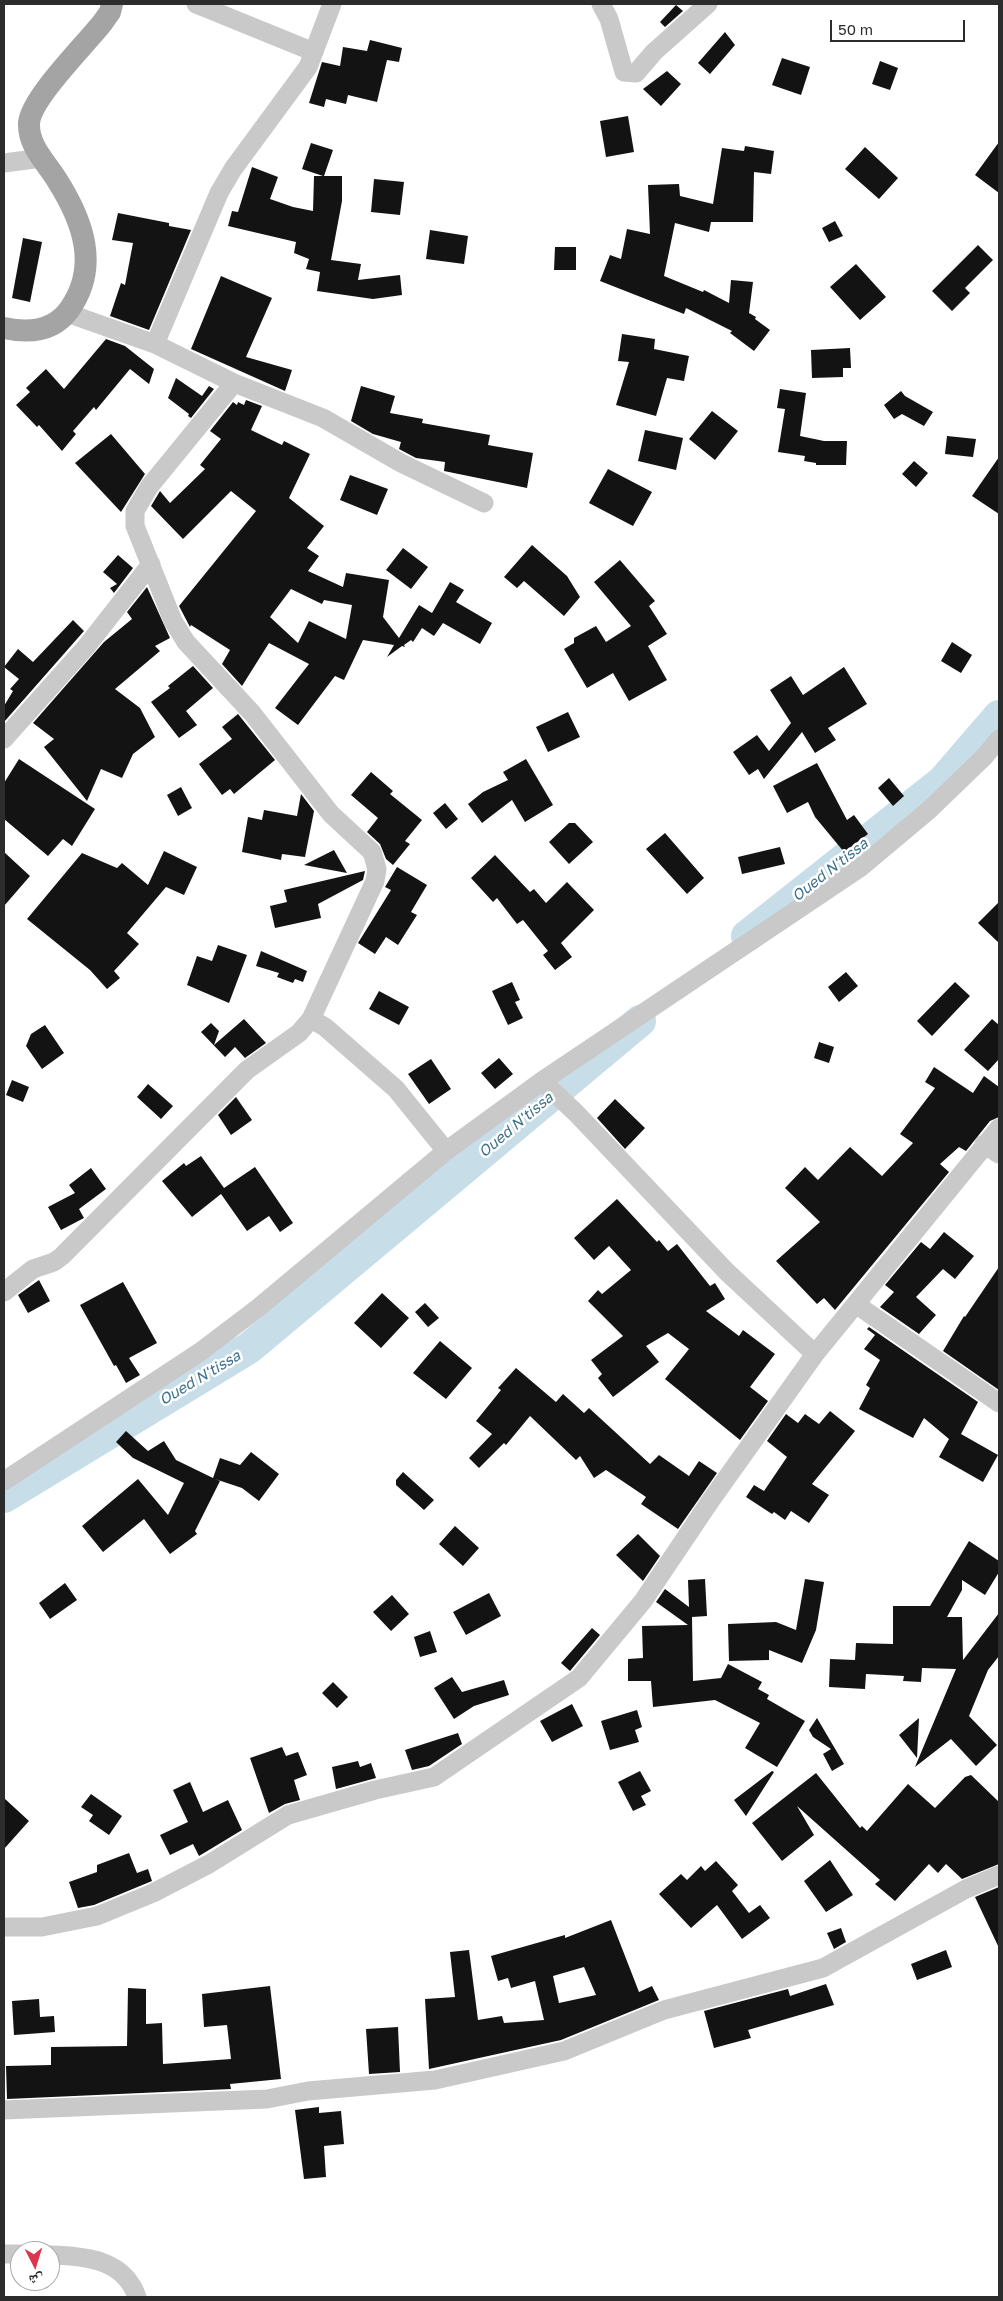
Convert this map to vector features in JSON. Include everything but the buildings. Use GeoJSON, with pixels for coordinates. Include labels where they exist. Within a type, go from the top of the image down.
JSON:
{"type":"FeatureCollection","features":[{"type":"Feature","properties":{"kind":"main road"},"geometry":{"type":"LineString","coordinates":[[4,328],[20,332],[38,331],[52,324],[67,313],[84,282],[84,239],[78,219],[58,180],[33,144],[29,123],[33,109],[50,84],[103,22],[110,12],[112,4]]}},
{"type":"Feature","properties":{"kind":"street"},"geometry":{"type":"LineString","coordinates":[[196,4],[314,52]]}},
{"type":"Feature","properties":{"kind":"street"},"geometry":{"type":"LineString","coordinates":[[155,344],[219,193],[233,169],[269,123],[308,67],[332,4]]}},
{"type":"Feature","properties":{"kind":"street"},"geometry":{"type":"LineString","coordinates":[[601,4],[609,19],[624,72],[632,74],[636,73],[654,52],[708,4]]}},
{"type":"Feature","properties":{"kind":"street"},"geometry":{"type":"LineString","coordinates":[[4,163],[42,158]]}},
{"type":"Feature","properties":{"kind":"street"},"geometry":{"type":"LineString","coordinates":[[67,313],[155,344],[234,383],[323,418],[401,464],[484,504]]}},
{"type":"Feature","properties":{"kind":"street"},"geometry":{"type":"LineString","coordinates":[[4,1292],[33,1269],[54,1262],[62,1256],[247,1070],[299,1033],[311,1019],[375,881],[377,869],[372,852],[331,814],[252,713],[186,642],[173,621],[135,526],[135,511],[149,487],[234,383]]}},
{"type":"Feature","properties":{"kind":"street"},"geometry":{"type":"LineString","coordinates":[[4,739],[86,647],[151,564]]}},
{"type":"Feature","properties":{"kind":"street"},"geometry":{"type":"LineString","coordinates":[[4,1481],[200,1352],[258,1308],[446,1151],[542,1080],[861,867],[929,810],[984,757],[999,739]]}},
{"type":"Feature","properties":{"kind":"street"},"geometry":{"type":"LineString","coordinates":[[311,1019],[325,1027],[396,1088],[446,1151]]}},
{"type":"Feature","properties":{"kind":"street"},"geometry":{"type":"LineString","coordinates":[[542,1080],[576,1112],[727,1272],[815,1354]]}},
{"type":"Feature","properties":{"kind":"street"},"geometry":{"type":"LineString","coordinates":[[4,1927],[42,1927],[97,1916],[152,1893],[209,1864],[288,1815],[366,1793],[434,1777],[580,1678],[643,1602],[711,1500],[815,1354],[992,1149],[999,1128]]}},
{"type":"Feature","properties":{"kind":"street"},"geometry":{"type":"LineString","coordinates":[[857,1305],[999,1403]]}},
{"type":"Feature","properties":{"kind":"street"},"geometry":{"type":"LineString","coordinates":[[4,2110],[267,2099],[308,2091],[434,2080],[564,2051],[664,2010],[823,1968],[966,1889],[999,1875]]}},
{"type":"Feature","properties":{"kind":"street"},"geometry":{"type":"LineString","coordinates":[[60,2255],[78,2256],[109,2264],[125,2275],[133,2286],[137,2297]]}},
{"type":"Feature","properties":{"kind":"waterway","name":"Oued N'tissa"},"geometry":{"type":"LineString","coordinates":[[747,936],[943,781],[999,716]]}},
{"type":"Feature","properties":{"kind":"waterway","name":"Oued N'tissa"},"geometry":{"type":"LineString","coordinates":[[4,1497],[249,1348],[640,1021]]}}]}
